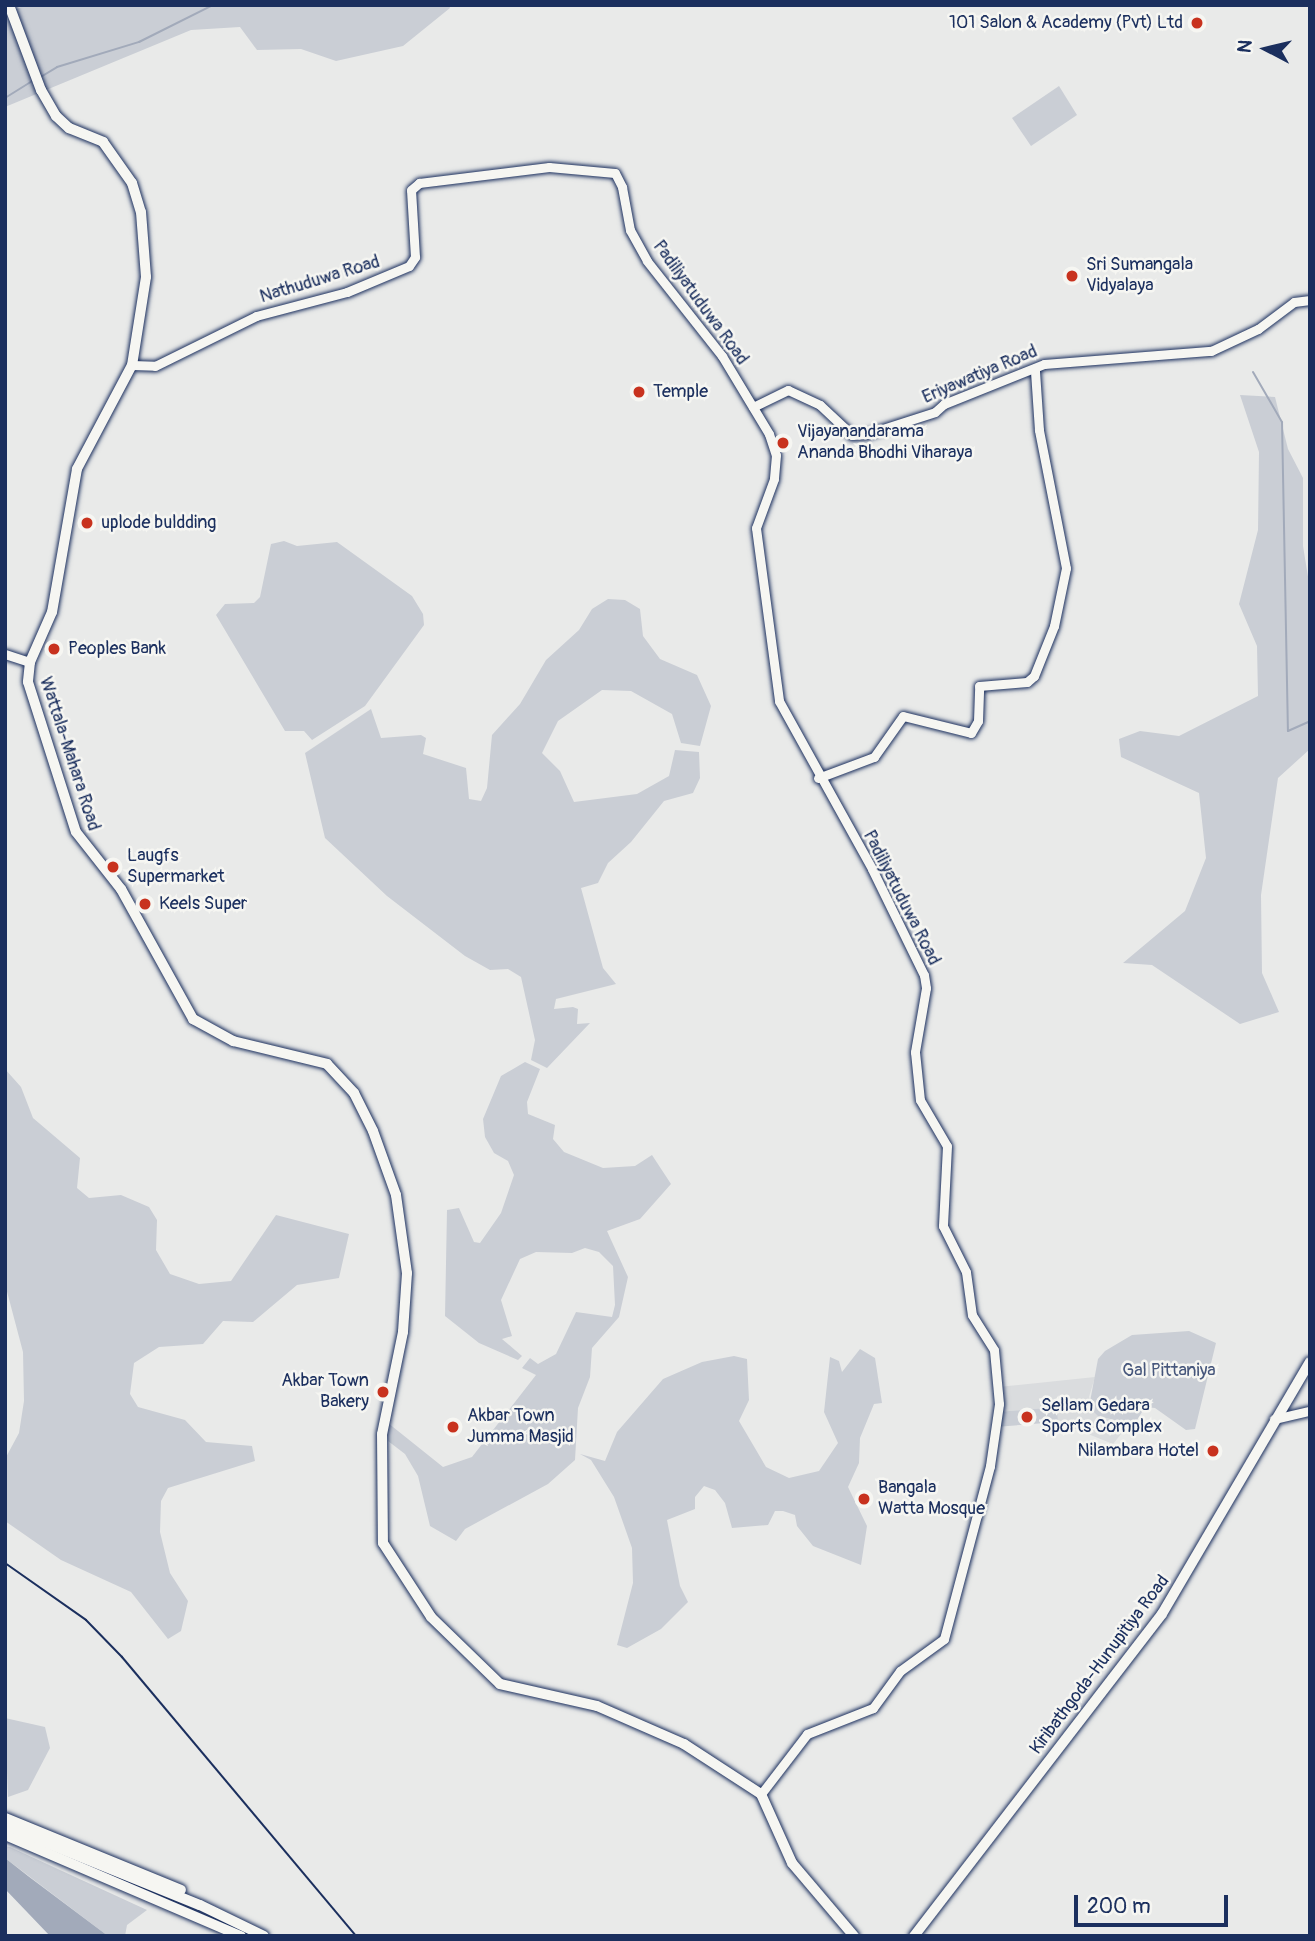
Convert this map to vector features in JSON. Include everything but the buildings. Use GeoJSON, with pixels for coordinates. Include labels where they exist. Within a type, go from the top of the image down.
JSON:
{"type":"FeatureCollection","features":[{"type":"Feature","properties":{"kind":"highway"},"geometry":{"type":"LineString","coordinates":[[5,1820],[58,1836],[204,1901],[264,1936]]}},
{"type":"Feature","properties":{"kind":"highway"},"geometry":{"type":"LineString","coordinates":[[5,1820],[251,1928]]}},
{"type":"Feature","properties":{"kind":"highway"},"geometry":{"type":"LineString","coordinates":[[5,1835],[241,1936]]}},
{"type":"Feature","properties":{"kind":"main road","name":"Wattala-Mahara Road"},"geometry":{"type":"LineString","coordinates":[[9,5],[41,90],[63,125],[103,142],[132,183],[141,212],[146,276],[132,365],[78,468],[53,607],[30,662],[28,682],[76,832],[121,889],[193,1019],[233,1041],[327,1064],[354,1093],[373,1131],[396,1195],[407,1273],[403,1329],[382,1434],[381,1536],[388,1552],[431,1616],[500,1685],[578,1699],[612,1712],[684,1744],[761,1794]]}},
{"type":"Feature","properties":{"kind":"main road","name":"Kiribathgoda-Hunupitiya Road"},"geometry":{"type":"LineString","coordinates":[[914,1936],[1162,1614],[1273,1420],[1310,1362]]}},
{"type":"Feature","properties":{"kind":"main road"},"geometry":{"type":"LineString","coordinates":[[761,1794],[792,1863],[854,1936]]}},
{"type":"Feature","properties":{"kind":"street","name":"Nathuduwa Road"},"geometry":{"type":"LineString","coordinates":[[132,365],[155,366],[256,316],[347,292],[409,266],[415,257],[411,190],[419,183],[549,167],[615,173]]}},
{"type":"Feature","properties":{"kind":"street","name":"Padiliyatuduwa Road"},"geometry":{"type":"LineString","coordinates":[[615,173],[622,187],[630,230],[647,261],[709,338],[753,407],[776,455],[772,489],[756,528],[775,682],[786,717],[818,778],[872,869],[924,975],[926,988],[915,1052],[916,1080],[923,1112],[947,1146],[943,1226],[966,1272],[972,1315],[994,1350],[999,1404],[990,1466],[947,1633],[934,1650],[900,1671],[873,1707],[807,1734],[761,1794]]}},
{"type":"Feature","properties":{"kind":"street","name":"Eriyawatiya Road"},"geometry":{"type":"LineString","coordinates":[[753,407],[788,390],[820,405],[852,435],[867,434],[935,412],[944,404],[1023,372],[1035,371],[1044,364],[1211,351],[1258,328],[1294,302],[1310,300]]}},
{"type":"Feature","properties":{"kind":"street"},"geometry":{"type":"LineString","coordinates":[[818,778],[874,757],[903,716],[971,733],[978,721],[979,685],[1027,682],[1034,676],[1054,626],[1066,568],[1038,430],[1035,371]]}},
{"type":"Feature","properties":{"kind":"street"},"geometry":{"type":"LineString","coordinates":[[5,654],[16,654],[30,662]]}},
{"type":"Feature","properties":{"kind":"street"},"geometry":{"type":"LineString","coordinates":[[1273,1420],[1310,1411]]}},
{"type":"Feature","properties":{"kind":"shaded area"},"geometry":{"type":"Polygon","coordinates":[[[1095,1377],[1089,1397],[1098,1416],[1129,1424],[1113,1444],[1058,1422],[1057,1407],[998,1412],[998,1387],[1095,1377]]]}},
{"type":"Feature","properties":{"kind":"green space"},"geometry":{"type":"Polygon","coordinates":[[[25,5],[449,5],[450,8],[403,46],[336,61],[301,49],[257,50],[240,27],[191,30],[5,107],[5,15],[25,5]]]}},
{"type":"Feature","properties":{"kind":"green space"},"geometry":{"type":"Polygon","coordinates":[[[1059,86],[1077,115],[1031,146],[1012,118],[1059,86]]]}},
{"type":"Feature","properties":{"kind":"green space"},"geometry":{"type":"Polygon","coordinates":[[[1240,395],[1275,397],[1288,449],[1303,478],[1303,546],[1310,589],[1310,749],[1278,778],[1261,895],[1262,973],[1279,1012],[1240,1024],[1152,965],[1123,963],[1185,911],[1206,858],[1199,793],[1121,757],[1119,739],[1140,731],[1179,736],[1258,696],[1257,646],[1239,604],[1258,530],[1259,452],[1240,395]]]}},
{"type":"Feature","properties":{"kind":"green space"},"geometry":{"type":"Polygon","coordinates":[[[284,541],[297,546],[337,542],[412,596],[423,614],[424,625],[365,706],[312,740],[304,731],[285,731],[216,615],[225,604],[254,603],[260,597],[271,544],[284,541]]]}},
{"type":"Feature","properties":{"kind":"green space"},"geometry":{"type":"Polygon","coordinates":[[[608,599],[625,600],[640,609],[643,636],[660,659],[697,675],[711,706],[700,746],[681,743],[672,714],[631,691],[602,690],[558,721],[542,753],[560,771],[574,802],[637,794],[669,776],[675,750],[699,752],[700,778],[693,793],[664,801],[631,842],[608,863],[598,883],[581,888],[603,968],[616,984],[556,999],[554,1009],[573,1007],[578,1009],[577,1024],[590,1023],[547,1068],[531,1060],[535,1040],[521,977],[508,969],[490,970],[465,956],[387,896],[325,838],[305,753],[371,709],[381,738],[421,735],[426,738],[423,754],[466,768],[469,799],[481,801],[487,788],[492,735],[520,704],[546,660],[579,630],[592,609],[608,599]]]}},
{"type":"Feature","properties":{"kind":"green space"},"geometry":{"type":"Polygon","coordinates":[[[525,1062],[540,1069],[527,1102],[528,1114],[555,1125],[553,1139],[564,1152],[603,1168],[635,1166],[652,1155],[671,1184],[640,1219],[607,1231],[628,1277],[619,1317],[592,1348],[590,1377],[578,1408],[575,1460],[548,1484],[465,1529],[456,1541],[430,1526],[418,1476],[405,1454],[388,1441],[388,1423],[443,1467],[472,1457],[536,1375],[522,1368],[530,1358],[538,1364],[556,1354],[576,1312],[612,1317],[615,1305],[613,1266],[599,1252],[585,1248],[572,1253],[536,1252],[520,1259],[501,1300],[512,1336],[502,1339],[522,1356],[518,1360],[479,1343],[445,1316],[447,1210],[459,1208],[474,1242],[480,1243],[501,1213],[514,1175],[508,1161],[494,1153],[485,1137],[483,1119],[501,1076],[525,1062]]]}},
{"type":"Feature","properties":{"kind":"green space"},"geometry":{"type":"Polygon","coordinates":[[[5,1069],[21,1087],[33,1118],[80,1158],[77,1188],[89,1198],[121,1195],[149,1207],[157,1220],[156,1250],[170,1274],[199,1284],[231,1281],[276,1215],[349,1234],[339,1278],[297,1285],[253,1322],[223,1321],[203,1344],[159,1347],[134,1363],[130,1394],[138,1407],[185,1420],[206,1442],[252,1446],[255,1461],[168,1488],[161,1501],[160,1532],[170,1573],[188,1601],[181,1631],[168,1639],[131,1592],[61,1560],[5,1521],[5,1459],[19,1433],[24,1401],[23,1352],[5,1284],[5,1069]]]}},
{"type":"Feature","properties":{"kind":"green space","name":"Gal Pittaniya"},"geometry":{"type":"Polygon","coordinates":[[[1189,1331],[1216,1343],[1195,1429],[1186,1430],[1155,1408],[1145,1407],[1134,1425],[1098,1416],[1089,1407],[1098,1359],[1105,1351],[1132,1335],[1189,1331]]]}},
{"type":"Feature","properties":{"kind":"green space"},"geometry":{"type":"Polygon","coordinates":[[[860,1349],[875,1358],[882,1403],[874,1404],[860,1438],[859,1463],[848,1487],[867,1526],[861,1565],[813,1546],[797,1526],[795,1515],[783,1511],[775,1511],[768,1525],[732,1528],[725,1503],[715,1490],[704,1486],[695,1497],[695,1509],[667,1520],[680,1586],[688,1602],[661,1629],[627,1648],[617,1645],[633,1583],[632,1548],[614,1497],[591,1460],[580,1454],[605,1461],[617,1432],[663,1379],[702,1362],[734,1356],[747,1359],[749,1400],[739,1421],[766,1467],[789,1478],[819,1471],[838,1443],[824,1412],[830,1357],[839,1361],[842,1372],[860,1349]]]}},
{"type":"Feature","properties":{"kind":"green space","name":"Sellam Gedara Sports Complex"},"geometry":{"type":"Polygon","coordinates":[[[1057,1407],[1058,1422],[995,1427],[998,1412],[1057,1407]]]}},
{"type":"Feature","properties":{"kind":"green space"},"geometry":{"type":"Polygon","coordinates":[[[5,1718],[45,1727],[50,1748],[28,1790],[8,1797],[5,1718]]]}},
{"type":"Feature","properties":{"kind":"green space"},"geometry":{"type":"Polygon","coordinates":[[[5,1846],[147,1910],[127,1925],[125,1936],[108,1936],[5,1858],[5,1846]]]}},
{"type":"Feature","properties":{"kind":"water"},"geometry":{"type":"Polygon","coordinates":[[[5,1858],[108,1936],[50,1936],[5,1889],[5,1858]]]}},
{"type":"Feature","properties":{"kind":"waterway"},"geometry":{"type":"LineString","coordinates":[[39,78],[57,67],[139,42],[213,5]]}},
{"type":"Feature","properties":{"kind":"waterway"},"geometry":{"type":"LineString","coordinates":[[5,98],[34,80]]}},
{"type":"Feature","properties":{"kind":"waterway"},"geometry":{"type":"LineString","coordinates":[[1253,372],[1282,422],[1288,731],[1310,721]]}},
{"type":"Feature","properties":{"kind":"railway"},"geometry":{"type":"LineString","coordinates":[[5,1563],[86,1620],[122,1657],[356,1936]]}},
{"type":"Feature","properties":{"kind":"place","name":"101 Salon & Academy (Pvt) Ltd"},"geometry":{"type":"Point","coordinates":[1197,23]}},
{"type":"Feature","properties":{"kind":"place","name":"Sri Sumangala Vidyalaya"},"geometry":{"type":"Point","coordinates":[1072,276]}},
{"type":"Feature","properties":{"kind":"place","name":"Temple"},"geometry":{"type":"Point","coordinates":[639,392]}},
{"type":"Feature","properties":{"kind":"place","name":"Vijayanandarama Ananda Bhodhi Viharaya"},"geometry":{"type":"Point","coordinates":[783,443]}},
{"type":"Feature","properties":{"kind":"place","name":"uplode buldding"},"geometry":{"type":"Point","coordinates":[87,523]}},
{"type":"Feature","properties":{"kind":"place","name":"Peoples Bank"},"geometry":{"type":"Point","coordinates":[54,649]}},
{"type":"Feature","properties":{"kind":"place","name":"Laugfs Supermarket"},"geometry":{"type":"Point","coordinates":[113,867]}},
{"type":"Feature","properties":{"kind":"place","name":"Keels Super"},"geometry":{"type":"Point","coordinates":[145,904]}},
{"type":"Feature","properties":{"kind":"place","name":"Akbar Town Bakery"},"geometry":{"type":"Point","coordinates":[383,1392]}},
{"type":"Feature","properties":{"kind":"place","name":"Sellam Gedara Sports Complex"},"geometry":{"type":"Point","coordinates":[1027,1417]}},
{"type":"Feature","properties":{"kind":"place","name":"Akbar Town Jumma Masjid"},"geometry":{"type":"Point","coordinates":[453,1427]}},
{"type":"Feature","properties":{"kind":"place","name":"Nilambara Hotel"},"geometry":{"type":"Point","coordinates":[1213,1451]}},
{"type":"Feature","properties":{"kind":"place","name":"Bangala Watta Mosque"},"geometry":{"type":"Point","coordinates":[864,1499]}}]}
